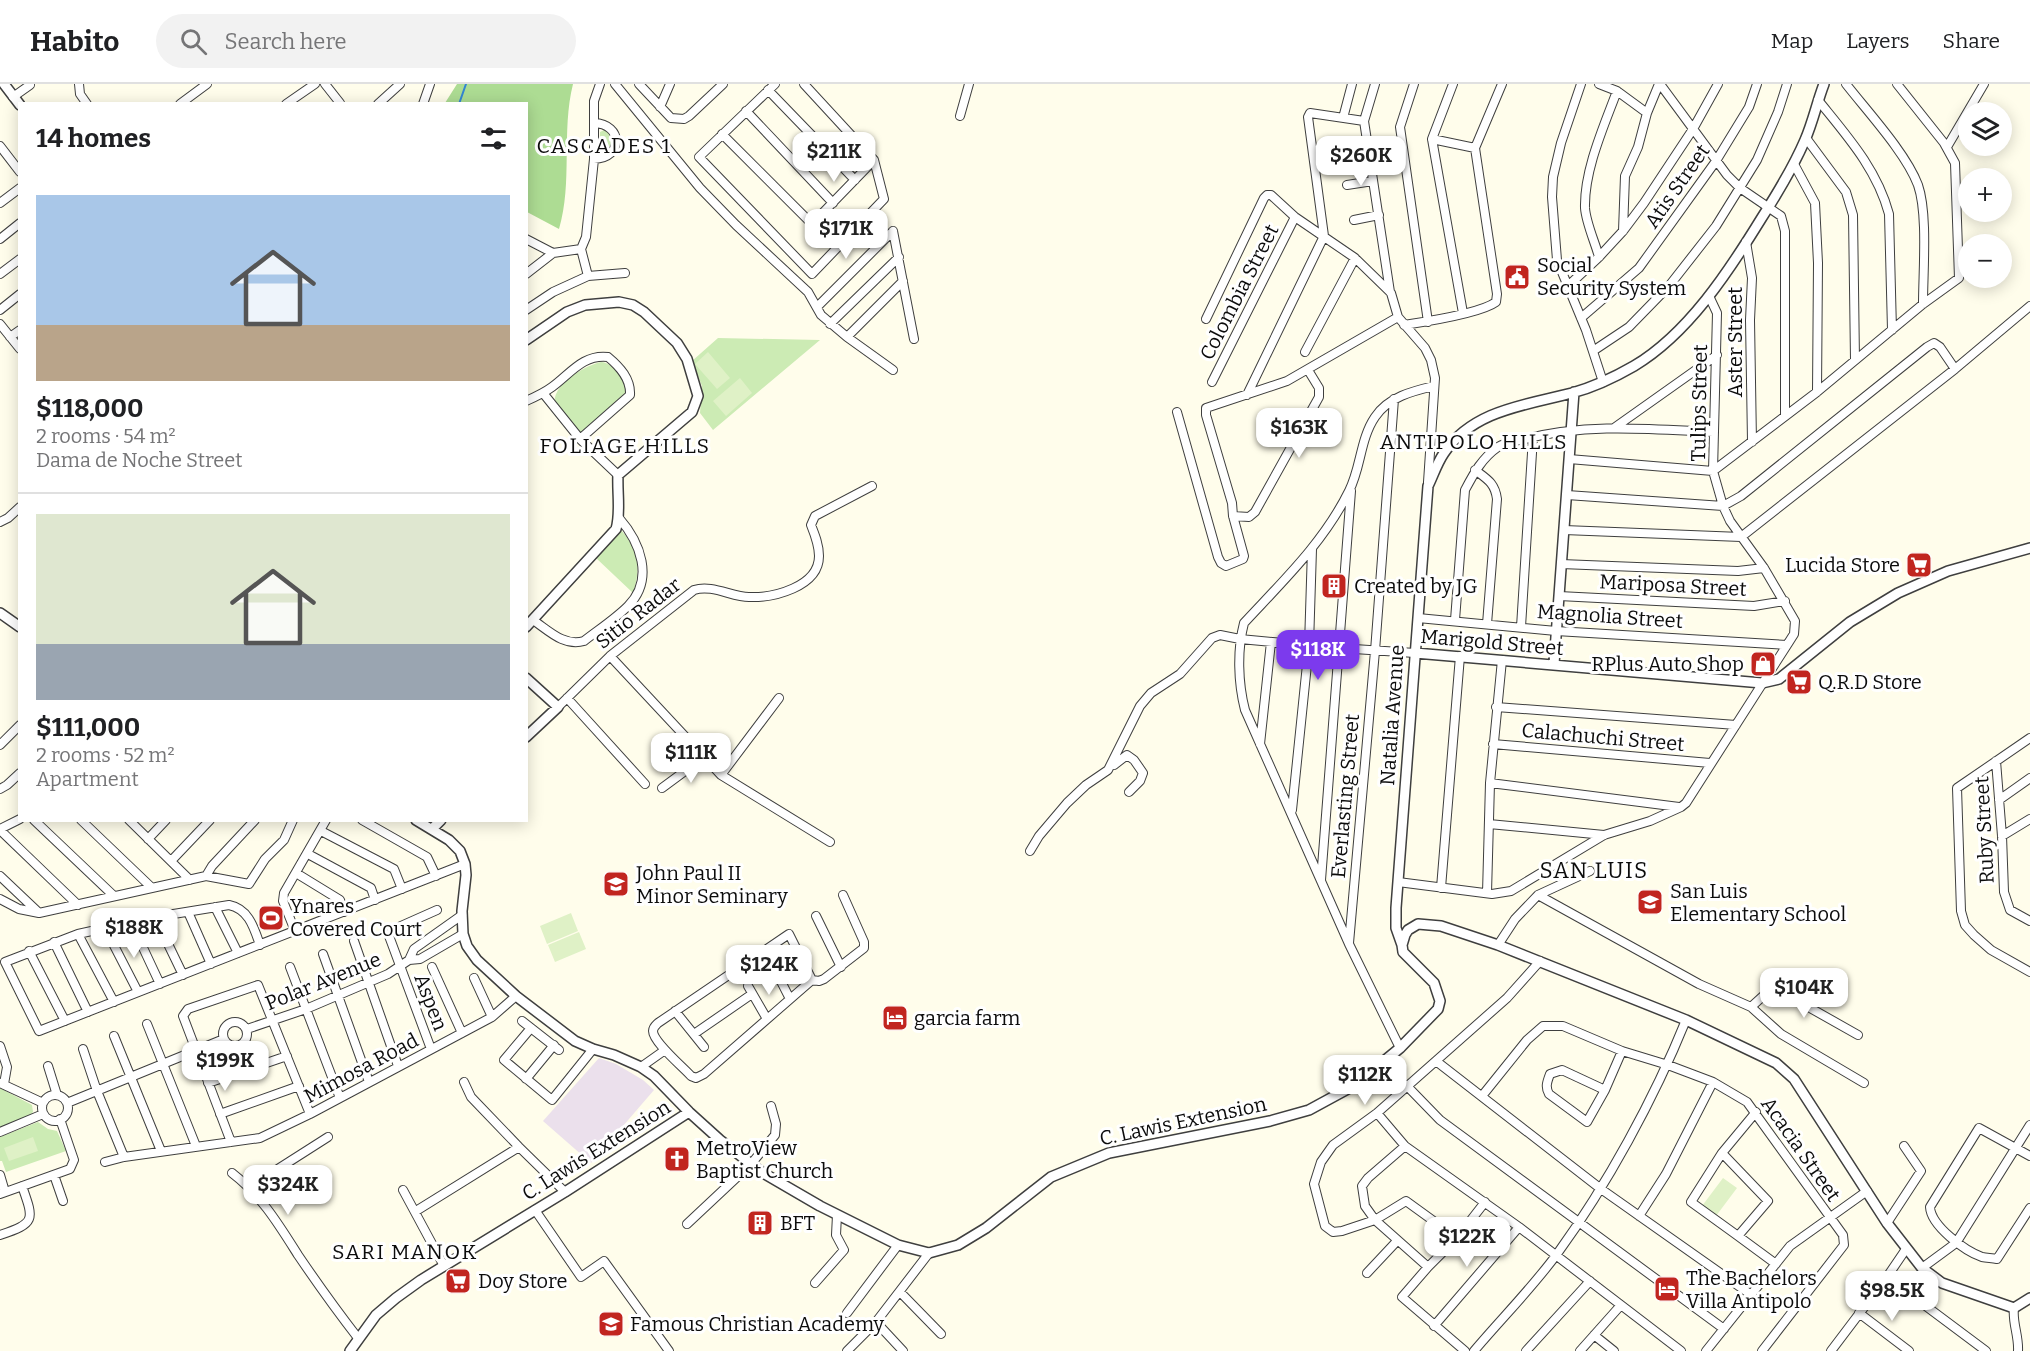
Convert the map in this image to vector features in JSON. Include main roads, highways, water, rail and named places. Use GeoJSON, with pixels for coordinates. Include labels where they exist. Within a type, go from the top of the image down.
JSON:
{"type":"FeatureCollection","features":[{"type":"Feature","properties":{"kind":"waterway"},"geometry":{"type":"LineString","coordinates":[[460,102],[466,84]]}},
{"type":"Feature","properties":{"kind":"place","name":"Social Security System"},"geometry":{"type":"Point","coordinates":[1517,277]}},
{"type":"Feature","properties":{"kind":"place","name":"Lucida Store"},"geometry":{"type":"Point","coordinates":[1919,565]}},
{"type":"Feature","properties":{"kind":"place","name":"Created by JG"},"geometry":{"type":"Point","coordinates":[1334,586]}},
{"type":"Feature","properties":{"kind":"place","name":"RPlus Auto Shop"},"geometry":{"type":"Point","coordinates":[1763,664]}},
{"type":"Feature","properties":{"kind":"place","name":"Q.R.D Store"},"geometry":{"type":"Point","coordinates":[1799,682]}},
{"type":"Feature","properties":{"kind":"place","name":"John Paul II Minor Seminary"},"geometry":{"type":"Point","coordinates":[616,884]}},
{"type":"Feature","properties":{"kind":"place","name":"San Luis Elementary School"},"geometry":{"type":"Point","coordinates":[1650,902]}},
{"type":"Feature","properties":{"kind":"place","name":"Ynares Covered Court"},"geometry":{"type":"Point","coordinates":[271,918]}},
{"type":"Feature","properties":{"kind":"place","name":"garcia farm"},"geometry":{"type":"Point","coordinates":[895,1018]}},
{"type":"Feature","properties":{"kind":"place","name":"MetroView Baptist Church"},"geometry":{"type":"Point","coordinates":[677,1159]}},
{"type":"Feature","properties":{"kind":"place","name":"BFT"},"geometry":{"type":"Point","coordinates":[760,1223]}},
{"type":"Feature","properties":{"kind":"place","name":"Doy Store"},"geometry":{"type":"Point","coordinates":[458,1281]}},
{"type":"Feature","properties":{"kind":"place","name":"The Bachelors Villa Antipolo"},"geometry":{"type":"Point","coordinates":[1667,1289]}},
{"type":"Feature","properties":{"kind":"place","name":"Famous Christian Academy"},"geometry":{"type":"Point","coordinates":[611,1324]}},
{"type":"Feature","properties":{"kind":"district","name":"CASCADES 1"},"geometry":{"type":"Point","coordinates":[604,146]}},
{"type":"Feature","properties":{"kind":"district","name":"ANTIPOLO HILLS"},"geometry":{"type":"Point","coordinates":[1474,442]}},
{"type":"Feature","properties":{"kind":"district","name":"FOLIAGE HILLS"},"geometry":{"type":"Point","coordinates":[625,446]}},
{"type":"Feature","properties":{"kind":"district","name":"SAN LUIS"},"geometry":{"type":"Point","coordinates":[1594,870]}},
{"type":"Feature","properties":{"kind":"district","name":"SARI MANOK"},"geometry":{"type":"Point","coordinates":[405,1252]}}]}
